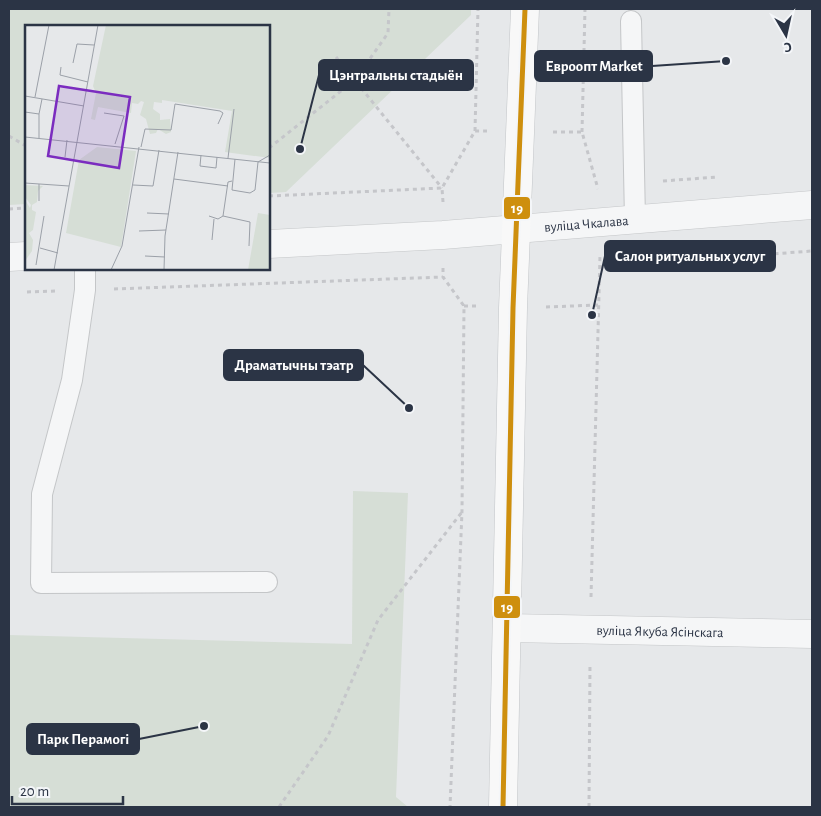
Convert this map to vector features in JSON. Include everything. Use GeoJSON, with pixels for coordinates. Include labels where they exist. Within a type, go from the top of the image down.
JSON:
{"type":"FeatureCollection","features":[{"type":"Feature","properties":{"kind":"main road"},"geometry":{"type":"LineString","coordinates":[[503,807],[516,229],[525,9]]}},
{"type":"Feature","properties":{"kind":"street","name":"вуліца Чкалава"},"geometry":{"type":"LineString","coordinates":[[270,244],[443,235],[812,205]]}},
{"type":"Feature","properties":{"kind":"street"},"geometry":{"type":"LineString","coordinates":[[9,257],[25,256]]}},
{"type":"Feature","properties":{"kind":"street","name":"вуліца Якуба Ясінскага"},"geometry":{"type":"LineString","coordinates":[[508,628],[812,634]]}},
{"type":"Feature","properties":{"kind":"lane"},"geometry":{"type":"LineString","coordinates":[[632,21],[635,220]]}},
{"type":"Feature","properties":{"kind":"lane"},"geometry":{"type":"LineString","coordinates":[[85,270],[85,290],[72,380],[42,494],[41,583],[267,582]]}},
{"type":"Feature","properties":{"kind":"path"},"geometry":{"type":"LineString","coordinates":[[270,147],[355,80],[388,33],[389,9]]}},
{"type":"Feature","properties":{"kind":"path"},"geometry":{"type":"LineString","coordinates":[[475,131],[478,9]]}},
{"type":"Feature","properties":{"kind":"path"},"geometry":{"type":"LineString","coordinates":[[582,132],[585,9]]}},
{"type":"Feature","properties":{"kind":"path"},"geometry":{"type":"LineString","coordinates":[[336,57],[442,188],[443,277],[464,306],[462,511],[450,807]]}},
{"type":"Feature","properties":{"kind":"path"},"geometry":{"type":"LineString","coordinates":[[9,136],[25,145]]}},
{"type":"Feature","properties":{"kind":"path"},"geometry":{"type":"LineString","coordinates":[[598,186],[724,176]]}},
{"type":"Feature","properties":{"kind":"path"},"geometry":{"type":"LineString","coordinates":[[270,196],[442,188]]}},
{"type":"Feature","properties":{"kind":"path"},"geometry":{"type":"LineString","coordinates":[[9,209],[25,208]]}},
{"type":"Feature","properties":{"kind":"path"},"geometry":{"type":"LineString","coordinates":[[599,267],[812,251]]}},
{"type":"Feature","properties":{"kind":"path"},"geometry":{"type":"LineString","coordinates":[[18,292],[443,277]]}},
{"type":"Feature","properties":{"kind":"path"},"geometry":{"type":"LineString","coordinates":[[589,807],[590,629],[598,305]]}},
{"type":"Feature","properties":{"kind":"path"},"geometry":{"type":"LineString","coordinates":[[279,807],[328,736],[378,620],[462,511]]}},
{"type":"Feature","properties":{"kind":"shaded area"},"geometry":{"type":"Polygon","coordinates":[[[9,9],[471,9],[471,15],[286,192],[270,193],[270,25],[25,25],[25,204],[9,205],[9,9]]]}},
{"type":"Feature","properties":{"kind":"shaded area"},"geometry":{"type":"Polygon","coordinates":[[[353,491],[408,493],[396,797],[408,807],[9,807],[9,635],[352,644],[353,491]]]}},
{"type":"Feature","properties":{"kind":"transit line","name":"19"},"geometry":{"type":"LineString","coordinates":[[503,807],[513,308],[525,9]]}},
{"type":"Feature","properties":{"kind":"place","name":"Евроопт Market"},"geometry":{"type":"Point","coordinates":[726,61]}},
{"type":"Feature","properties":{"kind":"place","name":"Цэнтральны стадыён"},"geometry":{"type":"Point","coordinates":[300,149]}},
{"type":"Feature","properties":{"kind":"place","name":"Салон ритуальных услуг"},"geometry":{"type":"Point","coordinates":[592,315]}},
{"type":"Feature","properties":{"kind":"place","name":"Драматычны тэатр"},"geometry":{"type":"Point","coordinates":[409,408]}},
{"type":"Feature","properties":{"kind":"place","name":"Парк Перамогі"},"geometry":{"type":"Point","coordinates":[204,726]}}]}
